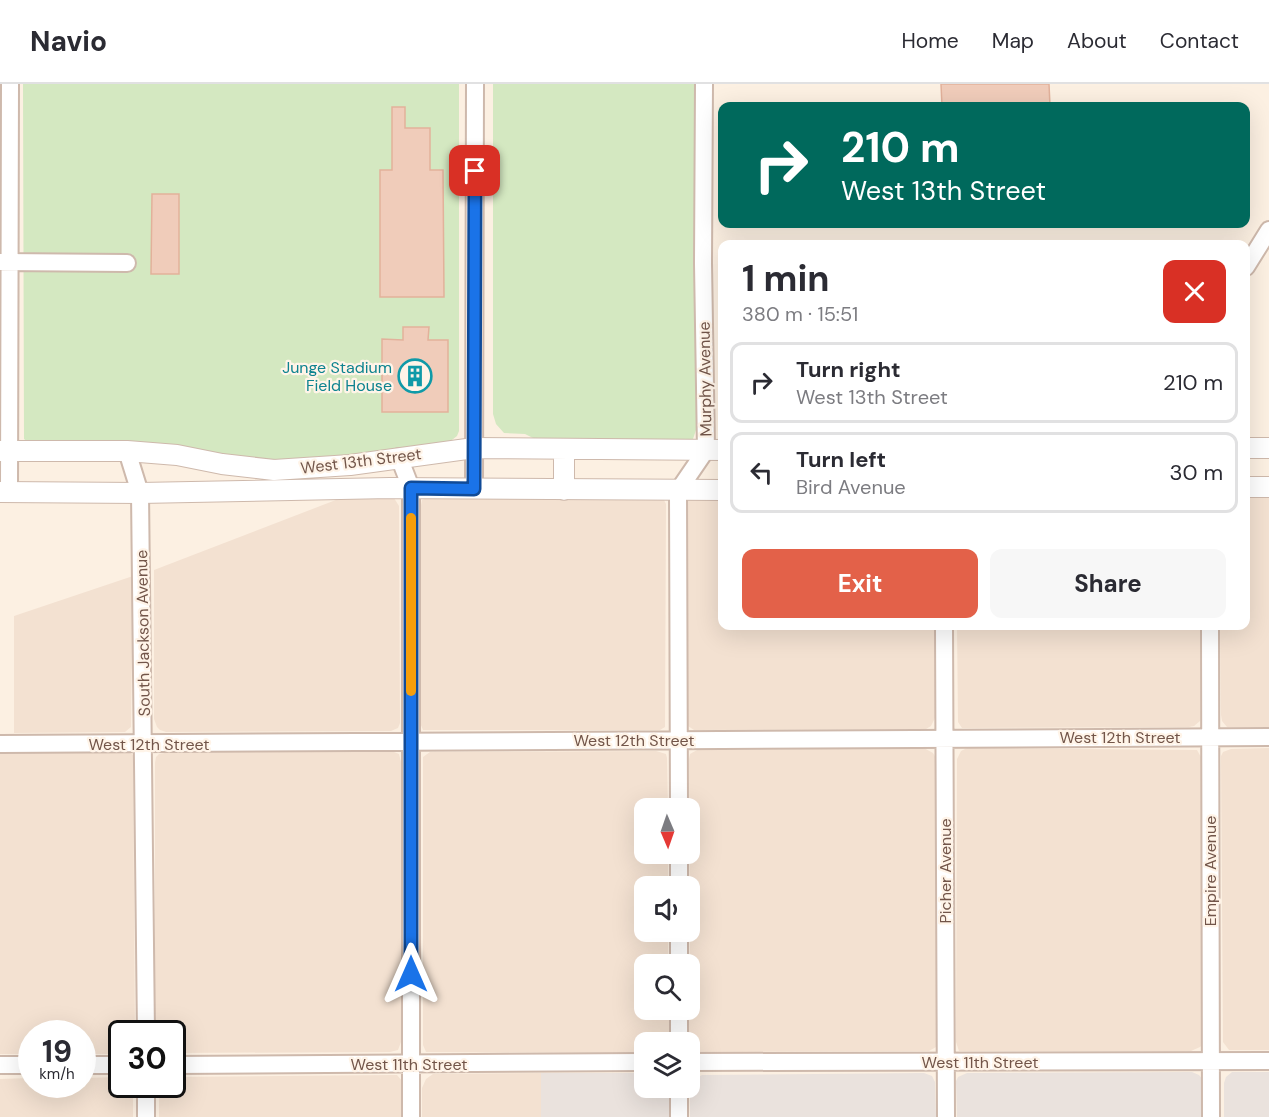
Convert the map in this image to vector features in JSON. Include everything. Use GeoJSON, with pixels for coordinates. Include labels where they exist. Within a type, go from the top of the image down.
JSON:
{"type":"FeatureCollection","features":[{"type":"Feature","properties":{"kind":"street"},"geometry":{"type":"LineString","coordinates":[[5,492],[5,262],[10,84]]}},
{"type":"Feature","properties":{"kind":"street"},"geometry":{"type":"LineString","coordinates":[[474,489],[475,84]]}},
{"type":"Feature","properties":{"kind":"street","name":"Murphy Avenue"},"geometry":{"type":"LineString","coordinates":[[678,491],[714,450],[703,263],[704,84]]}},
{"type":"Feature","properties":{"kind":"street"},"geometry":{"type":"LineString","coordinates":[[1250,261],[1269,230]]}},
{"type":"Feature","properties":{"kind":"street"},"geometry":{"type":"LineString","coordinates":[[5,262],[127,263]]}},
{"type":"Feature","properties":{"kind":"street","name":"West 13th Street"},"geometry":{"type":"LineString","coordinates":[[5,451],[177,454],[222,464],[274,470],[350,465],[474,447],[564,450],[714,450]]}},
{"type":"Feature","properties":{"kind":"street"},"geometry":{"type":"LineString","coordinates":[[1250,448],[1269,448]]}},
{"type":"Feature","properties":{"kind":"street"},"geometry":{"type":"LineString","coordinates":[[564,450],[564,490]]}},
{"type":"Feature","properties":{"kind":"street","name":"South Jackson Avenue"},"geometry":{"type":"LineString","coordinates":[[127,452],[140,493],[146,1020]]}},
{"type":"Feature","properties":{"kind":"street"},"geometry":{"type":"LineString","coordinates":[[399,457],[411,488],[411,1117]]}},
{"type":"Feature","properties":{"kind":"street"},"geometry":{"type":"LineString","coordinates":[[1250,487],[1269,487]]}},
{"type":"Feature","properties":{"kind":"street","name":"West 13th Street"},"geometry":{"type":"LineString","coordinates":[[5,492],[140,493],[411,488],[718,490]]}},
{"type":"Feature","properties":{"kind":"street"},"geometry":{"type":"LineString","coordinates":[[678,491],[679,798]]}},
{"type":"Feature","properties":{"kind":"street","name":"Picher Avenue"},"geometry":{"type":"LineString","coordinates":[[944,630],[946,1117]]}},
{"type":"Feature","properties":{"kind":"street","name":"Empire Avenue"},"geometry":{"type":"LineString","coordinates":[[1210,630],[1211,1117]]}},
{"type":"Feature","properties":{"kind":"street","name":"West 12th Street"},"geometry":{"type":"LineString","coordinates":[[0,744],[1269,737]]}},
{"type":"Feature","properties":{"kind":"street","name":"West 11th Street"},"geometry":{"type":"LineString","coordinates":[[700,1062],[1269,1061]]}},
{"type":"Feature","properties":{"kind":"street","name":"West 11th Street"},"geometry":{"type":"LineString","coordinates":[[186,1065],[634,1062]]}},
{"type":"Feature","properties":{"kind":"street"},"geometry":{"type":"LineString","coordinates":[[0,1065],[18,1065]]}},
{"type":"Feature","properties":{"kind":"street"},"geometry":{"type":"LineString","coordinates":[[146,1098],[146,1117]]}},
{"type":"Feature","properties":{"kind":"street"},"geometry":{"type":"LineString","coordinates":[[679,1098],[679,1117]]}},
{"type":"Feature","properties":{"kind":"shaded area"},"geometry":{"type":"Polygon","coordinates":[[[1250,493],[1269,493],[1269,727],[1227,727],[1221,715],[1220,630],[1250,630],[1250,493]]]}},
{"type":"Feature","properties":{"kind":"shaded area"},"geometry":{"type":"Polygon","coordinates":[[[430,497],[661,497],[666,504],[665,727],[660,730],[423,730],[420,723],[421,505],[422,500],[430,497]]]}},
{"type":"Feature","properties":{"kind":"shaded area"},"geometry":{"type":"Polygon","coordinates":[[[718,497],[718,630],[935,630],[935,718],[931,726],[926,729],[694,730],[688,726],[686,505],[689,498],[718,497]]]}},
{"type":"Feature","properties":{"kind":"shaded area"},"geometry":{"type":"Polygon","coordinates":[[[341,498],[394,498],[399,506],[400,723],[398,728],[391,731],[166,732],[160,730],[154,719],[154,570],[341,498]]]}},
{"type":"Feature","properties":{"kind":"shaded area"},"geometry":{"type":"Polygon","coordinates":[[[133,576],[131,727],[125,732],[14,733],[14,616],[133,576]]]}},
{"type":"Feature","properties":{"kind":"shaded area"},"geometry":{"type":"Polygon","coordinates":[[[957,630],[1200,630],[1200,721],[1194,726],[962,728],[958,722],[957,630]]]}},
{"type":"Feature","properties":{"kind":"shaded area"},"geometry":{"type":"Polygon","coordinates":[[[924,748],[933,753],[937,760],[936,1047],[929,1051],[700,1052],[700,1032],[688,1032],[688,1020],[700,1020],[700,954],[690,954],[690,942],[700,942],[700,876],[689,876],[689,864],[700,864],[700,798],[689,798],[689,759],[690,754],[697,750],[924,748]]]}},
{"type":"Feature","properties":{"kind":"shaded area"},"geometry":{"type":"Polygon","coordinates":[[[967,748],[1197,750],[1202,759],[1203,1044],[1200,1047],[1191,1051],[959,1051],[956,1042],[957,759],[961,751],[967,748]]]}},
{"type":"Feature","properties":{"kind":"shaded area"},"geometry":{"type":"Polygon","coordinates":[[[1269,748],[1269,1050],[1229,1050],[1223,1042],[1221,756],[1223,752],[1231,749],[1269,748]]]}},
{"type":"Feature","properties":{"kind":"shaded area"},"geometry":{"type":"Polygon","coordinates":[[[656,751],[666,754],[668,798],[634,798],[634,864],[668,864],[668,876],[634,876],[634,942],[668,942],[668,954],[634,954],[634,1020],[669,1020],[669,1032],[634,1032],[634,1053],[426,1052],[423,1045],[423,757],[430,752],[656,751]]]}},
{"type":"Feature","properties":{"kind":"shaded area"},"geometry":{"type":"Polygon","coordinates":[[[0,752],[129,752],[133,755],[135,1020],[108,1020],[108,1054],[96,1054],[96,1020],[18,1020],[18,1054],[0,1054],[0,752]]]}},
{"type":"Feature","properties":{"kind":"shaded area"},"geometry":{"type":"Polygon","coordinates":[[[171,752],[394,752],[399,754],[401,762],[401,1042],[398,1050],[390,1052],[186,1053],[186,1020],[155,1020],[155,763],[159,754],[171,752]]]}},
{"type":"Feature","properties":{"kind":"shaded area"},"geometry":{"type":"Polygon","coordinates":[[[1192,1072],[1203,1080],[1202,1117],[957,1117],[956,1081],[958,1077],[967,1073],[1192,1072]]]}},
{"type":"Feature","properties":{"kind":"shaded area"},"geometry":{"type":"Polygon","coordinates":[[[1232,1072],[1269,1072],[1269,1117],[1224,1117],[1224,1083],[1226,1077],[1232,1072]]]}},
{"type":"Feature","properties":{"kind":"shaded area"},"geometry":{"type":"Polygon","coordinates":[[[541,1073],[541,1117],[422,1117],[422,1088],[426,1079],[433,1074],[541,1073]]]}},
{"type":"Feature","properties":{"kind":"shaded area"},"geometry":{"type":"Polygon","coordinates":[[[541,1073],[634,1073],[634,1098],[669,1098],[669,1117],[541,1117],[541,1073]]]}},
{"type":"Feature","properties":{"kind":"shaded area"},"geometry":{"type":"Polygon","coordinates":[[[924,1073],[932,1076],[935,1082],[936,1117],[690,1117],[690,1098],[700,1098],[700,1076],[924,1073]]]}},
{"type":"Feature","properties":{"kind":"shaded area"},"geometry":{"type":"Polygon","coordinates":[[[397,1075],[402,1081],[402,1117],[159,1117],[159,1098],[186,1098],[186,1077],[397,1075]]]}},
{"type":"Feature","properties":{"kind":"shaded area"},"geometry":{"type":"Polygon","coordinates":[[[108,1077],[108,1098],[133,1098],[133,1117],[0,1117],[0,1079],[18,1078],[18,1098],[96,1098],[96,1078],[108,1077]]]}},
{"type":"Feature","properties":{"kind":"green space"},"geometry":{"type":"Polygon","coordinates":[[[23,84],[459,84],[459,431],[457,436],[448,443],[303,466],[28,442],[24,439],[23,84]]]}},
{"type":"Feature","properties":{"kind":"green space"},"geometry":{"type":"Polygon","coordinates":[[[493,84],[698,84],[696,430],[693,439],[689,441],[541,442],[525,434],[504,433],[496,424],[493,414],[493,84]]]}},
{"type":"Feature","properties":{"kind":"building"},"geometry":{"type":"Polygon","coordinates":[[[941,84],[1049,84],[1050,102],[942,102],[941,84]]]}},
{"type":"Feature","properties":{"kind":"building"},"geometry":{"type":"Polygon","coordinates":[[[392,107],[405,107],[405,128],[430,128],[430,170],[443,170],[444,297],[380,297],[380,170],[392,170],[392,107]]]}},
{"type":"Feature","properties":{"kind":"building"},"geometry":{"type":"Polygon","coordinates":[[[152,194],[179,194],[179,274],[151,274],[152,194]]]}},
{"type":"Feature","properties":{"kind":"building","name":"Junge Stadium Field House"},"geometry":{"type":"Polygon","coordinates":[[[403,327],[429,327],[428,340],[448,340],[448,412],[382,412],[382,339],[403,340],[403,327]]]}},
{"type":"Feature","properties":{"kind":"slow traffic"},"geometry":{"type":"LineString","coordinates":[[411,518],[411,691]]}},
{"type":"Feature","properties":{"kind":"place","name":"Junge Stadium Field House"},"geometry":{"type":"Point","coordinates":[415,376]}},
{"type":"Feature","properties":{"kind":"route"},"geometry":{"type":"LineString","coordinates":[[411,974],[411,488],[474,489],[475,171]]}}]}
